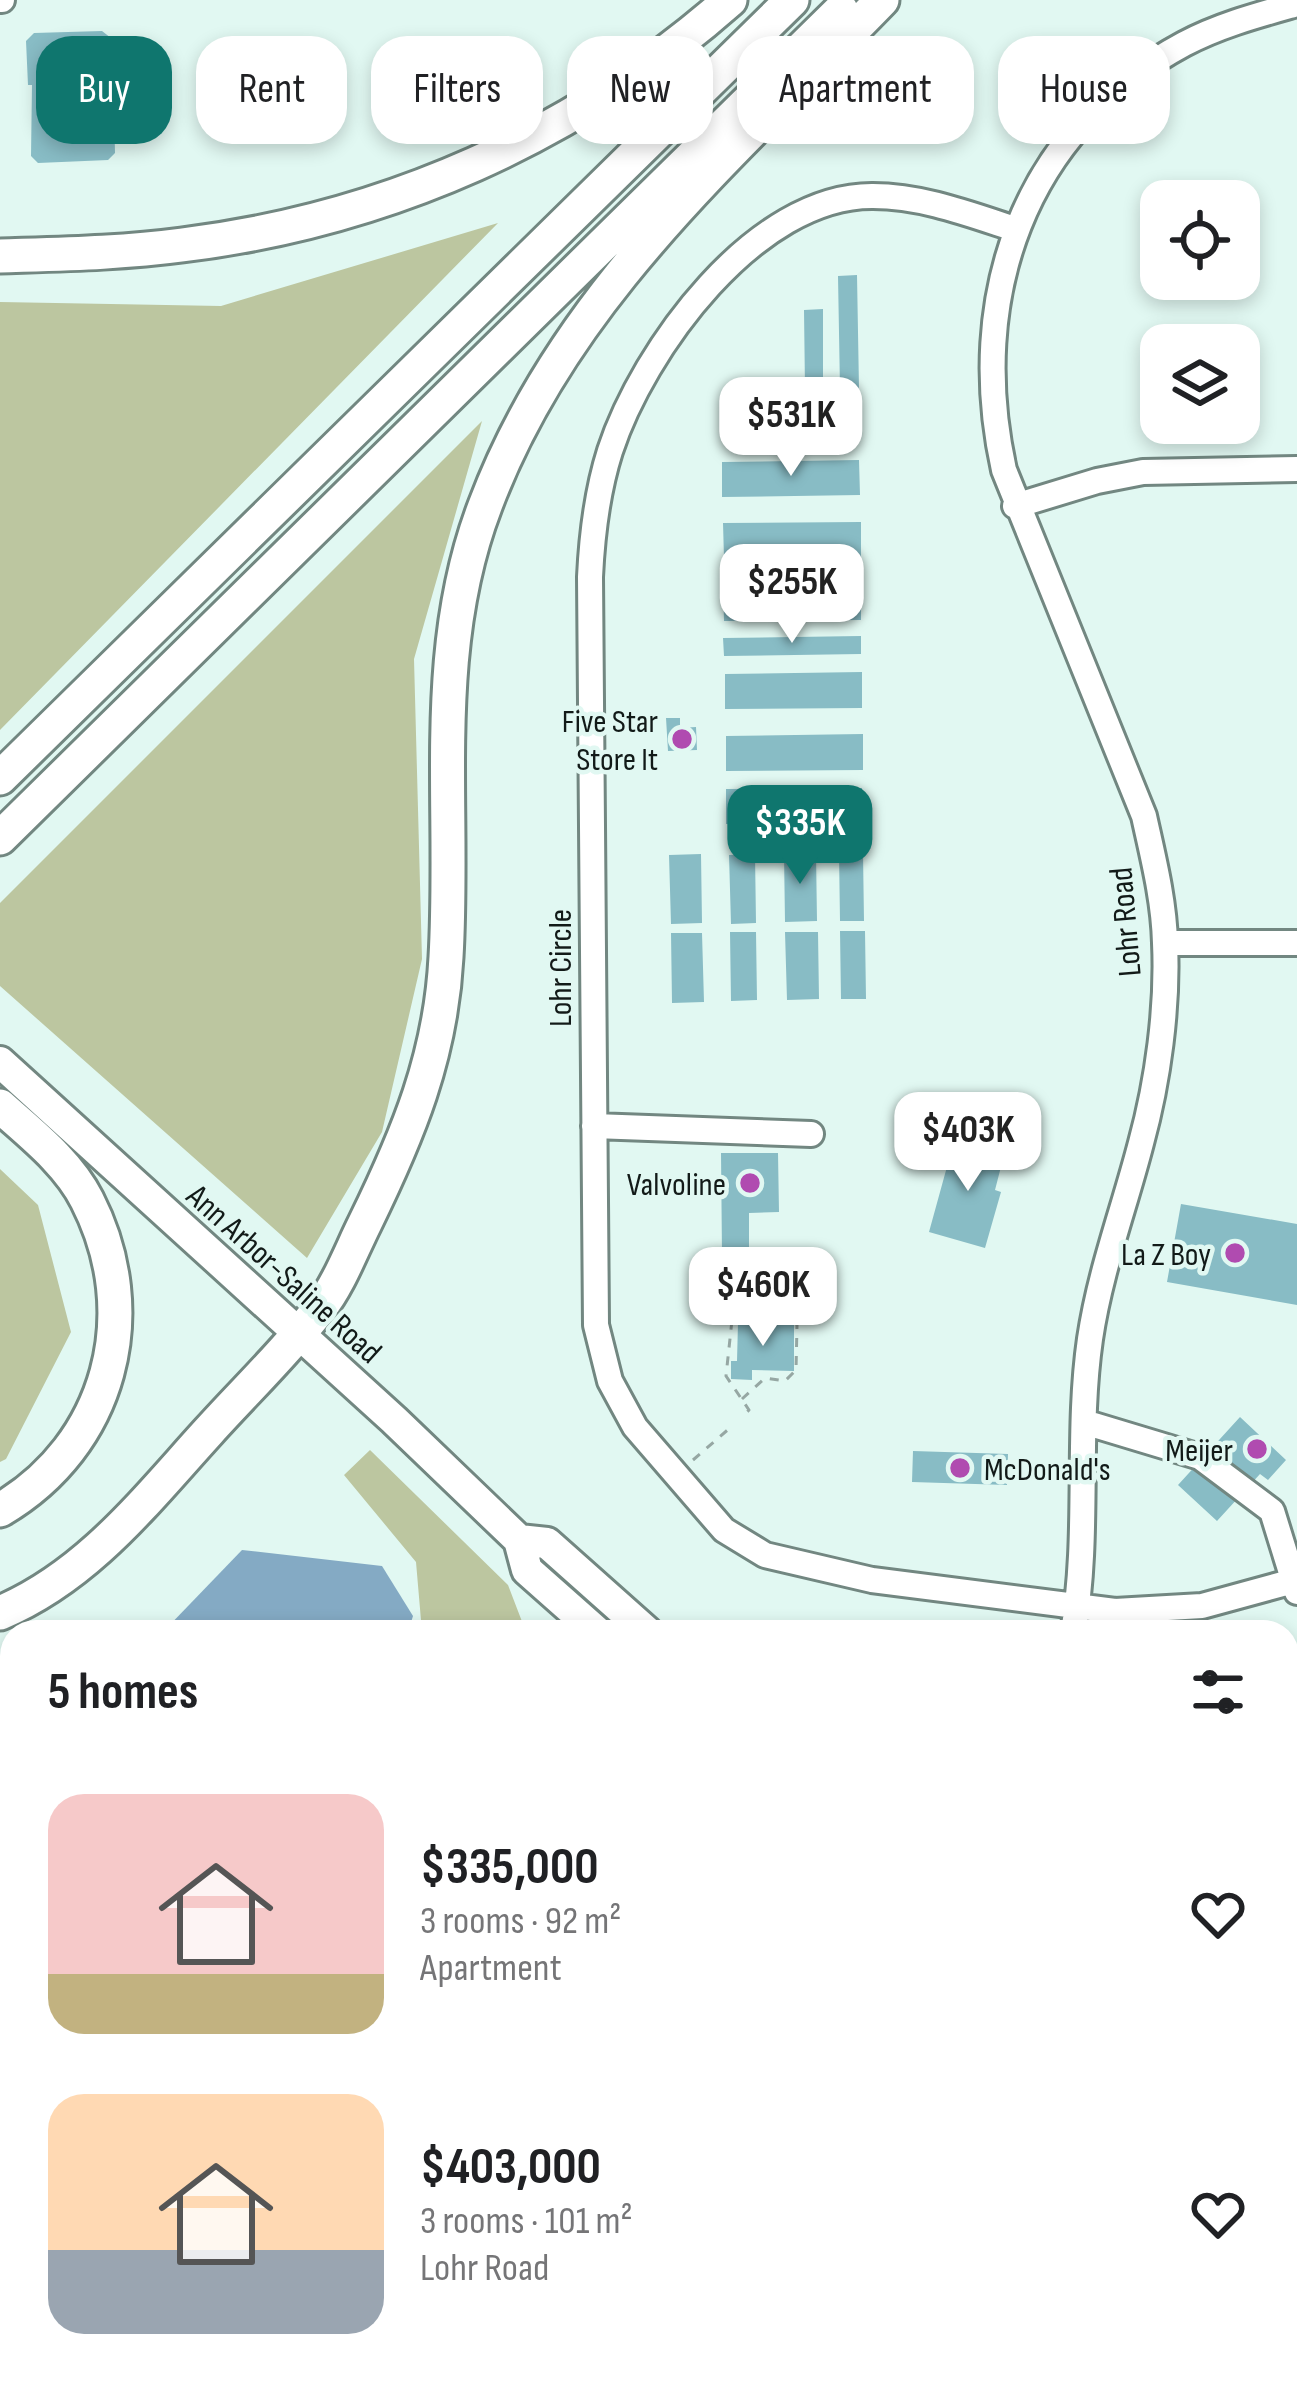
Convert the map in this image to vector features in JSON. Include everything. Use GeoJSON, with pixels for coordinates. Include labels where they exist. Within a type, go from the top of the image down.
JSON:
{"type":"FeatureCollection","features":[{"type":"Feature","properties":{"kind":"highway"},"geometry":{"type":"LineString","coordinates":[[0,256],[181,246],[307,223],[387,199],[460,172],[580,111],[688,37],[730,0]]}},
{"type":"Feature","properties":{"kind":"highway"},"geometry":{"type":"LineString","coordinates":[[0,778],[793,0]]}},
{"type":"Feature","properties":{"kind":"highway"},"geometry":{"type":"LineString","coordinates":[[0,838],[851,0]]}},
{"type":"Feature","properties":{"kind":"highway"},"geometry":{"type":"LineString","coordinates":[[0,1613],[64,1581],[108,1541],[324,1304],[408,1134],[427,1078],[446,958],[448,676],[465,572],[504,455],[555,361],[609,286],[882,0]]}},
{"type":"Feature","properties":{"kind":"highway"},"geometry":{"type":"LineString","coordinates":[[0,1106],[62,1165],[85,1196],[113,1274],[116,1324],[110,1367],[90,1418],[58,1463],[25,1495],[0,1510]]}},
{"type":"Feature","properties":{"kind":"main road","name":"Ann Arbor-Saline Road"},"geometry":{"type":"LineString","coordinates":[[0,1062],[519,1540],[527,1570],[583,1620]]}},
{"type":"Feature","properties":{"kind":"main road","name":"Ann Arbor-Saline Road"},"geometry":{"type":"LineString","coordinates":[[519,1540],[547,1543],[634,1620]]}},
{"type":"Feature","properties":{"kind":"street","name":"Lohr Road"},"geometry":{"type":"LineString","coordinates":[[1076,1620],[1083,1561],[1090,1343],[1102,1272],[1142,1142],[1153,1088],[1166,943],[1144,816],[1102,705],[1015,506],[993,421],[990,373],[1000,291],[1015,229],[1052,160],[1102,105],[1152,63],[1228,24],[1297,4]]}},
{"type":"Feature","properties":{"kind":"street","name":"Lohr Circle"},"geometry":{"type":"LineString","coordinates":[[1015,229],[936,203],[871,195],[834,202],[784,222],[724,270],[678,322],[628,403],[609,452],[596,507],[590,577],[596,1324],[610,1381],[634,1427],[724,1530],[764,1555],[1076,1620],[1202,1606],[1296,1585]]}},
{"type":"Feature","properties":{"kind":"street"},"geometry":{"type":"LineString","coordinates":[[1015,506],[1143,472],[1297,470]]}},
{"type":"Feature","properties":{"kind":"street"},"geometry":{"type":"LineString","coordinates":[[1166,943],[1297,943]]}},
{"type":"Feature","properties":{"kind":"street"},"geometry":{"type":"LineString","coordinates":[[594,1126],[811,1134]]}},
{"type":"Feature","properties":{"kind":"street"},"geometry":{"type":"LineString","coordinates":[[1084,1422],[1200,1457],[1271,1510],[1296,1585]]}},
{"type":"Feature","properties":{"kind":"path"},"geometry":{"type":"LineString","coordinates":[[742,1400],[766,1378],[785,1381],[796,1370],[793,1320],[732,1320],[727,1376],[742,1400],[749,1410],[746,1413]]}},
{"type":"Feature","properties":{"kind":"path"},"geometry":{"type":"LineString","coordinates":[[692,1461],[731,1427]]}},
{"type":"Feature","properties":{"kind":"green space"},"geometry":{"type":"Polygon","coordinates":[[[498,223],[0,730],[0,302],[221,306],[498,223]]]}},
{"type":"Feature","properties":{"kind":"green space"},"geometry":{"type":"Polygon","coordinates":[[[482,421],[414,659],[422,959],[382,1132],[307,1258],[0,986],[0,903],[482,421]]]}},
{"type":"Feature","properties":{"kind":"green space"},"geometry":{"type":"Polygon","coordinates":[[[0,1169],[38,1205],[71,1332],[6,1459],[0,1462],[0,1169]]]}},
{"type":"Feature","properties":{"kind":"green space"},"geometry":{"type":"Polygon","coordinates":[[[370,1450],[508,1585],[521,1620],[421,1620],[416,1562],[344,1475],[370,1450]]]}},
{"type":"Feature","properties":{"kind":"water"},"geometry":{"type":"Polygon","coordinates":[[[242,1550],[382,1566],[413,1616],[412,1620],[175,1620],[242,1550]]]}},
{"type":"Feature","properties":{"kind":"building"},"geometry":{"type":"Polygon","coordinates":[[[102,31],[108,36],[36,36],[36,144],[115,144],[115,153],[108,160],[38,163],[31,156],[32,85],[28,85],[26,41],[34,33],[102,31]]]}},
{"type":"Feature","properties":{"kind":"building"},"geometry":{"type":"Polygon","coordinates":[[[857,275],[859,389],[840,389],[838,276],[857,275]]]}},
{"type":"Feature","properties":{"kind":"building"},"geometry":{"type":"Polygon","coordinates":[[[823,309],[823,389],[805,389],[804,310],[823,309]]]}},
{"type":"Feature","properties":{"kind":"building"},"geometry":{"type":"Polygon","coordinates":[[[859,406],[859,441],[740,443],[739,408],[859,406]]]}},
{"type":"Feature","properties":{"kind":"building"},"geometry":{"type":"Polygon","coordinates":[[[859,460],[860,495],[722,497],[722,462],[859,460]]]}},
{"type":"Feature","properties":{"kind":"building"},"geometry":{"type":"Polygon","coordinates":[[[861,522],[861,557],[724,558],[723,523],[861,522]]]}},
{"type":"Feature","properties":{"kind":"building"},"geometry":{"type":"Polygon","coordinates":[[[861,583],[861,620],[724,621],[723,585],[861,583]]]}},
{"type":"Feature","properties":{"kind":"building"},"geometry":{"type":"Polygon","coordinates":[[[861,636],[861,654],[724,656],[723,638],[861,636]]]}},
{"type":"Feature","properties":{"kind":"building"},"geometry":{"type":"Polygon","coordinates":[[[862,672],[862,708],[725,709],[725,674],[862,672]]]}},
{"type":"Feature","properties":{"kind":"building","name":"Five Star Store It"},"geometry":{"type":"Polygon","coordinates":[[[666,718],[680,718],[680,728],[696,727],[697,750],[668,751],[666,718]]]}},
{"type":"Feature","properties":{"kind":"building"},"geometry":{"type":"Polygon","coordinates":[[[863,734],[863,770],[726,771],[726,736],[863,734]]]}},
{"type":"Feature","properties":{"kind":"building"},"geometry":{"type":"Polygon","coordinates":[[[862,788],[863,823],[726,824],[726,789],[862,788]]]}},
{"type":"Feature","properties":{"kind":"building"},"geometry":{"type":"Polygon","coordinates":[[[784,853],[816,853],[817,921],[785,922],[784,853]]]}},
{"type":"Feature","properties":{"kind":"building"},"geometry":{"type":"Polygon","coordinates":[[[839,853],[863,853],[864,921],[840,921],[839,853]]]}},
{"type":"Feature","properties":{"kind":"building"},"geometry":{"type":"Polygon","coordinates":[[[701,854],[702,923],[671,924],[669,855],[701,854]]]}},
{"type":"Feature","properties":{"kind":"building"},"geometry":{"type":"Polygon","coordinates":[[[755,854],[756,923],[731,924],[729,855],[755,854]]]}},
{"type":"Feature","properties":{"kind":"building"},"geometry":{"type":"Polygon","coordinates":[[[840,931],[865,931],[866,999],[841,999],[840,931]]]}},
{"type":"Feature","properties":{"kind":"building"},"geometry":{"type":"Polygon","coordinates":[[[730,932],[756,932],[757,1000],[731,1001],[730,932]]]}},
{"type":"Feature","properties":{"kind":"building"},"geometry":{"type":"Polygon","coordinates":[[[785,932],[818,932],[819,999],[787,1000],[785,932]]]}},
{"type":"Feature","properties":{"kind":"building"},"geometry":{"type":"Polygon","coordinates":[[[671,933],[702,933],[704,1002],[672,1003],[671,933]]]}},
{"type":"Feature","properties":{"kind":"building"},"geometry":{"type":"Polygon","coordinates":[[[956,1134],[968,1138],[966,1144],[1004,1155],[995,1190],[1001,1192],[985,1248],[929,1232],[956,1134]]]}},
{"type":"Feature","properties":{"kind":"building","name":"Valvoline"},"geometry":{"type":"Polygon","coordinates":[[[721,1153],[778,1153],[779,1212],[749,1213],[749,1255],[722,1255],[721,1153]]]}},
{"type":"Feature","properties":{"kind":"building","name":"La Z Boy"},"geometry":{"type":"Polygon","coordinates":[[[1181,1204],[1297,1224],[1297,1305],[1167,1282],[1181,1204]]]}},
{"type":"Feature","properties":{"kind":"building"},"geometry":{"type":"Polygon","coordinates":[[[738,1323],[794,1324],[794,1371],[752,1370],[752,1380],[731,1379],[731,1361],[737,1361],[738,1323]]]}},
{"type":"Feature","properties":{"kind":"building"},"geometry":{"type":"Polygon","coordinates":[[[1240,1417],[1286,1460],[1268,1480],[1260,1474],[1217,1521],[1178,1485],[1240,1417]]]}},
{"type":"Feature","properties":{"kind":"building","name":"McDonald's"},"geometry":{"type":"Polygon","coordinates":[[[913,1451],[1008,1454],[1007,1485],[912,1482],[913,1451]]]}},
{"type":"Feature","properties":{"kind":"place","name":"Five Star Store It"},"geometry":{"type":"Point","coordinates":[682,739]}},
{"type":"Feature","properties":{"kind":"place","name":"Valvoline"},"geometry":{"type":"Point","coordinates":[750,1183]}},
{"type":"Feature","properties":{"kind":"place","name":"La Z Boy"},"geometry":{"type":"Point","coordinates":[1235,1253]}},
{"type":"Feature","properties":{"kind":"place","name":"Meijer"},"geometry":{"type":"Point","coordinates":[1257,1449]}},
{"type":"Feature","properties":{"kind":"place","name":"McDonald's"},"geometry":{"type":"Point","coordinates":[960,1468]}}]}
